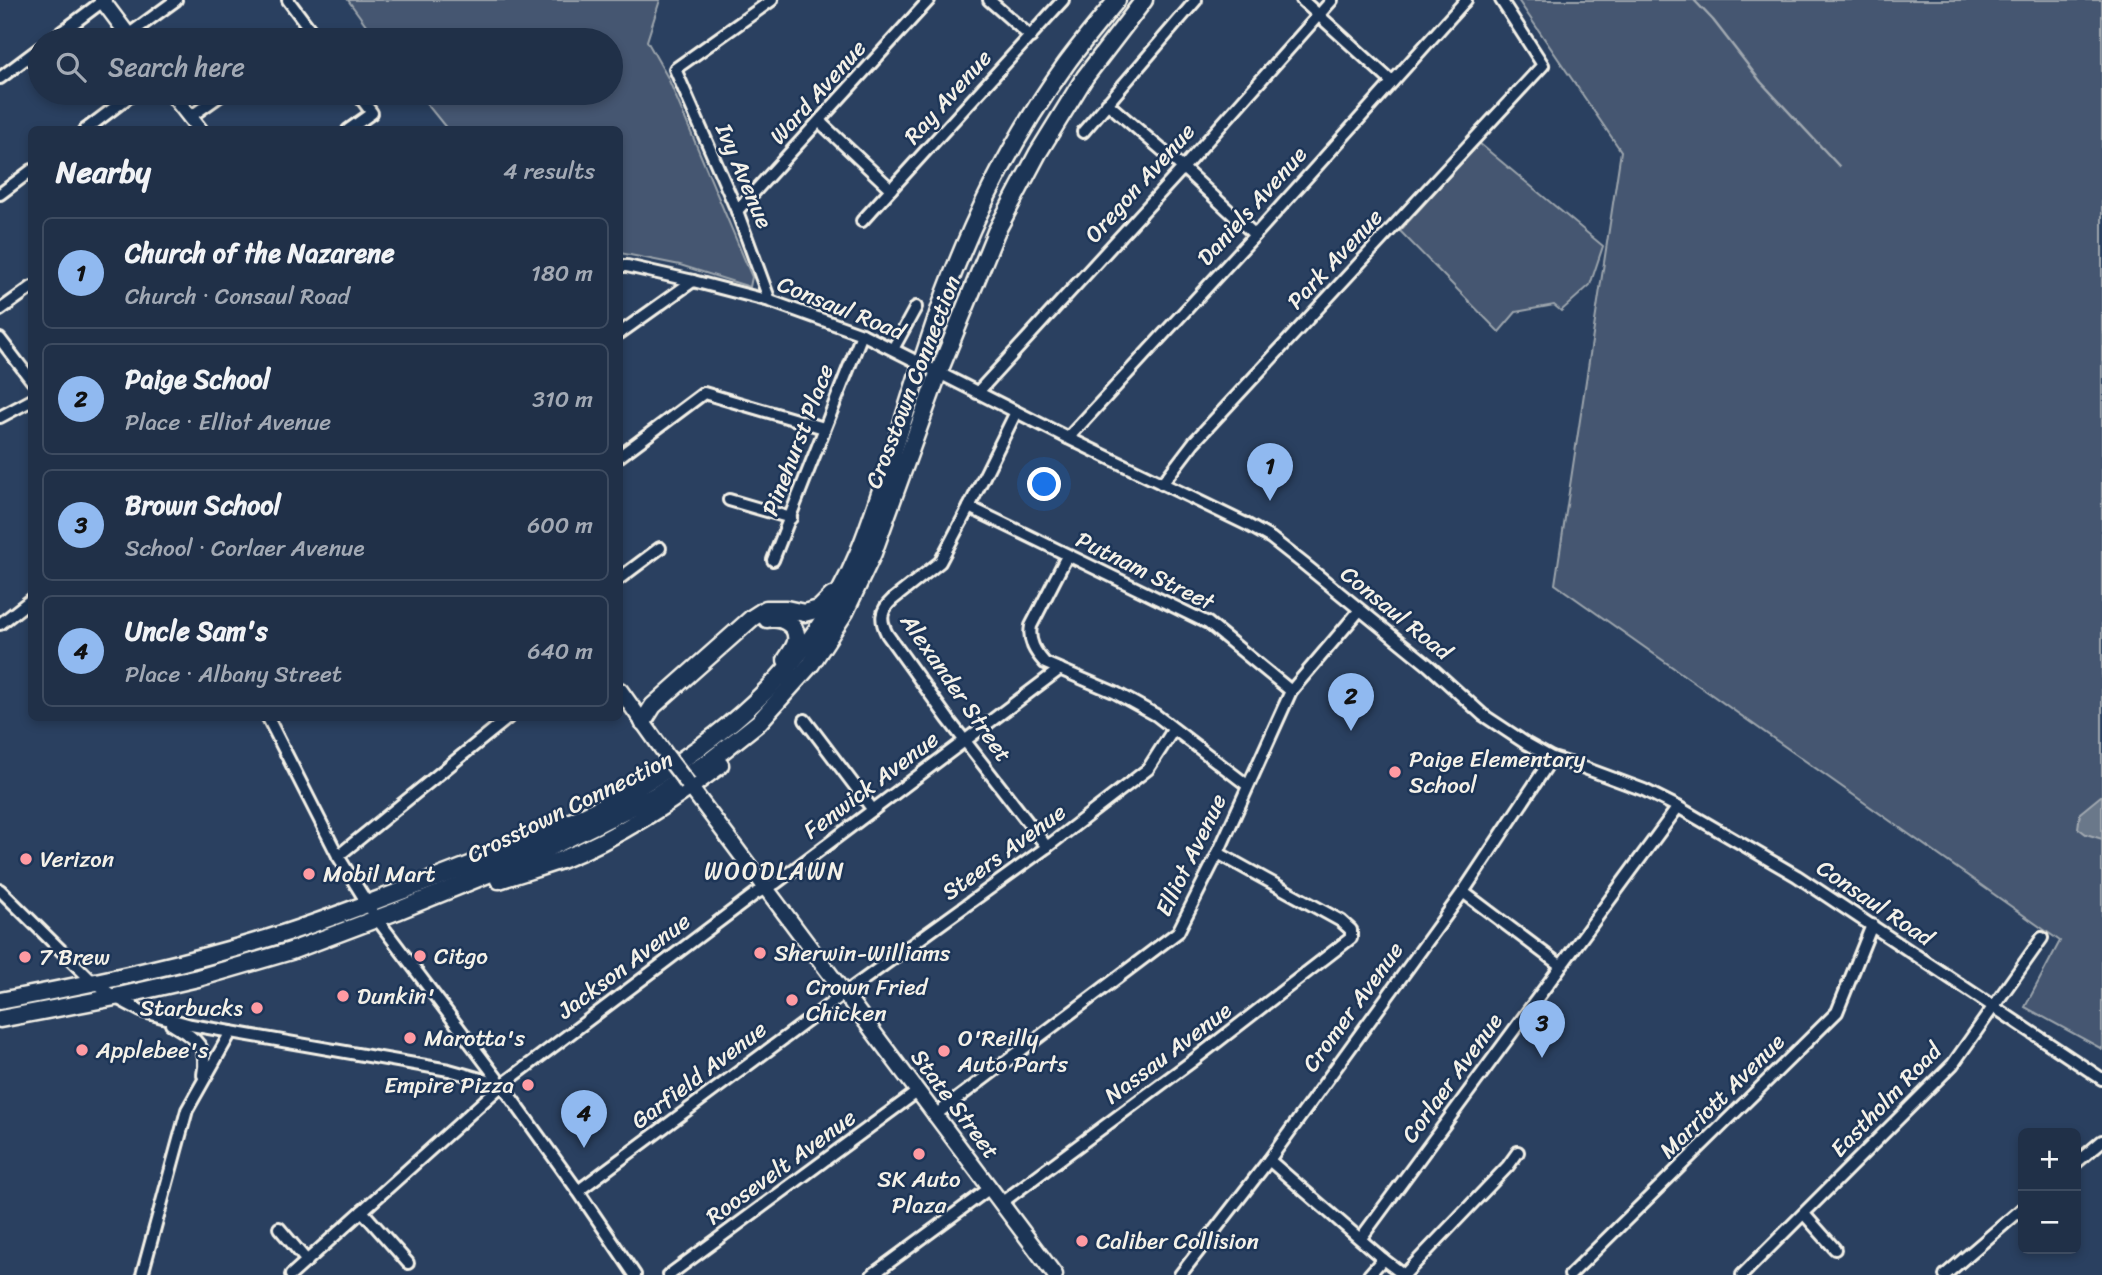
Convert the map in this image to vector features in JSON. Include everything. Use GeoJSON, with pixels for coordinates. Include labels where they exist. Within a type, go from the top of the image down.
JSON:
{"type":"FeatureCollection","features":[{"type":"Feature","properties":{"kind":"highway","name":"Crosstown Connection"},"geometry":{"type":"LineString","coordinates":[[0,1019],[115,998],[198,978],[291,951],[377,919],[563,841],[654,796],[711,760],[760,722],[811,664],[845,612],[921,365],[946,292],[970,235],[1020,137],[1065,65],[1116,0]]}},
{"type":"Feature","properties":{"kind":"highway","name":"Crosstown Connection"},"geometry":{"type":"LineString","coordinates":[[0,1001],[200,958],[284,933],[465,867],[588,815],[641,786],[694,752],[752,706],[799,656],[865,554],[996,232],[1038,153],[1085,77],[1144,0]]}},
{"type":"Feature","properties":{"kind":"highway"},"geometry":{"type":"LineString","coordinates":[[642,722],[653,706],[752,618],[766,610],[786,609],[804,613],[819,609],[865,554]]}},
{"type":"Feature","properties":{"kind":"highway"},"geometry":{"type":"LineString","coordinates":[[397,911],[432,904],[561,859],[602,841],[647,816],[745,747],[815,674],[839,637],[854,607],[865,554]]}},
{"type":"Feature","properties":{"kind":"highway"},"geometry":{"type":"LineString","coordinates":[[642,722],[659,713],[754,624],[777,617],[792,625],[796,642],[771,686]]}},
{"type":"Feature","properties":{"kind":"main road"},"geometry":{"type":"LineString","coordinates":[[102,1],[122,28]]}},
{"type":"Feature","properties":{"kind":"main road"},"geometry":{"type":"LineString","coordinates":[[180,105],[197,126]]}},
{"type":"Feature","properties":{"kind":"main road","name":"State Street"},"geometry":{"type":"LineString","coordinates":[[623,694],[765,889],[1055,1275]]}},
{"type":"Feature","properties":{"kind":"street"},"geometry":{"type":"LineString","coordinates":[[142,28],[176,0]]}},
{"type":"Feature","properties":{"kind":"street"},"geometry":{"type":"LineString","coordinates":[[288,0],[308,28]]}},
{"type":"Feature","properties":{"kind":"street","name":"Ivy Avenue"},"geometry":{"type":"LineString","coordinates":[[770,301],[737,211],[675,69],[772,0]]}},
{"type":"Feature","properties":{"kind":"street","name":"Ward Avenue"},"geometry":{"type":"LineString","coordinates":[[737,211],[929,0]]}},
{"type":"Feature","properties":{"kind":"street"},"geometry":{"type":"LineString","coordinates":[[989,0],[1031,37]]}},
{"type":"Feature","properties":{"kind":"street","name":"Ray Avenue"},"geometry":{"type":"LineString","coordinates":[[862,221],[1063,0]]}},
{"type":"Feature","properties":{"kind":"street"},"geometry":{"type":"LineString","coordinates":[[1083,132],[1196,0]]}},
{"type":"Feature","properties":{"kind":"street"},"geometry":{"type":"LineString","coordinates":[[1301,0],[1392,82]]}},
{"type":"Feature","properties":{"kind":"street","name":"Oregon Avenue"},"geometry":{"type":"LineString","coordinates":[[977,393],[1332,0]]}},
{"type":"Feature","properties":{"kind":"street","name":"Daniels Avenue"},"geometry":{"type":"LineString","coordinates":[[1068,438],[1466,0]]}},
{"type":"Feature","properties":{"kind":"street","name":"Park Avenue"},"geometry":{"type":"LineString","coordinates":[[1162,484],[1194,442],[1543,65],[1501,0]]}},
{"type":"Feature","properties":{"kind":"street"},"geometry":{"type":"LineString","coordinates":[[67,28],[102,1]]}},
{"type":"Feature","properties":{"kind":"street"},"geometry":{"type":"LineString","coordinates":[[0,79],[28,57]]}},
{"type":"Feature","properties":{"kind":"street"},"geometry":{"type":"LineString","coordinates":[[1107,103],[1255,235]]}},
{"type":"Feature","properties":{"kind":"street"},"geometry":{"type":"LineString","coordinates":[[90,126],[118,105]]}},
{"type":"Feature","properties":{"kind":"street"},"geometry":{"type":"LineString","coordinates":[[190,117],[207,105]]}},
{"type":"Feature","properties":{"kind":"street"},"geometry":{"type":"LineString","coordinates":[[354,126],[372,113],[366,105]]}},
{"type":"Feature","properties":{"kind":"street"},"geometry":{"type":"LineString","coordinates":[[820,122],[891,189]]}},
{"type":"Feature","properties":{"kind":"street"},"geometry":{"type":"LineString","coordinates":[[0,194],[28,173]]}},
{"type":"Feature","properties":{"kind":"street","name":"Consaul Road"},"geometry":{"type":"LineString","coordinates":[[623,266],[770,301],[862,334],[938,374],[1246,524],[1270,538],[1428,665],[1483,715],[1552,758],[1644,790],[1678,807],[1797,876],[2102,1079]]}},
{"type":"Feature","properties":{"kind":"street"},"geometry":{"type":"LineString","coordinates":[[623,331],[693,281]]}},
{"type":"Feature","properties":{"kind":"street"},"geometry":{"type":"LineString","coordinates":[[0,310],[28,289]]}},
{"type":"Feature","properties":{"kind":"street"},"geometry":{"type":"LineString","coordinates":[[894,349],[916,307]]}},
{"type":"Feature","properties":{"kind":"street","name":"Pinehurst Place"},"geometry":{"type":"LineString","coordinates":[[774,560],[862,334]]}},
{"type":"Feature","properties":{"kind":"street"},"geometry":{"type":"LineString","coordinates":[[0,339],[28,376]]}},
{"type":"Feature","properties":{"kind":"street"},"geometry":{"type":"LineString","coordinates":[[623,454],[704,393],[824,428]]}},
{"type":"Feature","properties":{"kind":"street"},"geometry":{"type":"LineString","coordinates":[[0,416],[28,402]]}},
{"type":"Feature","properties":{"kind":"street","name":"Alexander Street"},"geometry":{"type":"LineString","coordinates":[[1016,412],[940,562],[892,600],[881,614],[887,634],[948,719],[1047,847]]}},
{"type":"Feature","properties":{"kind":"street"},"geometry":{"type":"LineString","coordinates":[[729,500],[791,518]]}},
{"type":"Feature","properties":{"kind":"street","name":"Putnam Street"},"geometry":{"type":"LineString","coordinates":[[969,507],[1208,623],[1291,691]]}},
{"type":"Feature","properties":{"kind":"street"},"geometry":{"type":"LineString","coordinates":[[623,576],[660,548]]}},
{"type":"Feature","properties":{"kind":"street"},"geometry":{"type":"LineString","coordinates":[[1067,556],[1031,626],[1029,635],[1038,655],[1045,663],[1116,693],[1156,715],[1248,785]]}},
{"type":"Feature","properties":{"kind":"street"},"geometry":{"type":"LineString","coordinates":[[0,624],[28,602]]}},
{"type":"Feature","properties":{"kind":"street","name":"Elliot Avenue"},"geometry":{"type":"LineString","coordinates":[[934,1116],[1178,932],[1218,853],[1291,691],[1359,611]]}},
{"type":"Feature","properties":{"kind":"street","name":"Fenwick Avenue"},"geometry":{"type":"LineString","coordinates":[[765,889],[1060,669]]}},
{"type":"Feature","properties":{"kind":"street"},"geometry":{"type":"LineString","coordinates":[[805,720],[873,810]]}},
{"type":"Feature","properties":{"kind":"street"},"geometry":{"type":"LineString","coordinates":[[270,721],[338,856],[377,919],[502,1085],[635,1275]]}},
{"type":"Feature","properties":{"kind":"street"},"geometry":{"type":"LineString","coordinates":[[338,856],[504,721]]}},
{"type":"Feature","properties":{"kind":"street","name":"Steers Avenue"},"geometry":{"type":"LineString","coordinates":[[845,993],[1047,847],[1147,769],[1173,730]]}},
{"type":"Feature","properties":{"kind":"street","name":"Cromer Avenue"},"geometry":{"type":"LineString","coordinates":[[1180,1275],[1269,1160],[1463,892],[1552,758]]}},
{"type":"Feature","properties":{"kind":"street","name":"Corlaer Avenue"},"geometry":{"type":"LineString","coordinates":[[1361,1238],[1678,807]]}},
{"type":"Feature","properties":{"kind":"street","name":"Nassau Avenue"},"geometry":{"type":"LineString","coordinates":[[1001,1203],[1191,1062],[1351,938],[1351,930],[1347,925],[1218,853]]}},
{"type":"Feature","properties":{"kind":"street","name":"Jackson Avenue"},"geometry":{"type":"LineString","coordinates":[[291,1275],[502,1085],[765,889]]}},
{"type":"Feature","properties":{"kind":"street"},"geometry":{"type":"LineString","coordinates":[[0,890],[93,982],[115,998],[141,1011],[231,1032],[449,1070],[502,1085]]}},
{"type":"Feature","properties":{"kind":"street"},"geometry":{"type":"LineString","coordinates":[[1463,892],[1560,965]]}},
{"type":"Feature","properties":{"kind":"street","name":"Marriott Avenue"},"geometry":{"type":"LineString","coordinates":[[1570,1275],[1837,1012],[1872,925]]}},
{"type":"Feature","properties":{"kind":"street","name":"Eastholm Road"},"geometry":{"type":"LineString","coordinates":[[1742,1275],[1953,1064],[2042,938]]}},
{"type":"Feature","properties":{"kind":"street","name":"Garfield Avenue"},"geometry":{"type":"LineString","coordinates":[[578,1191],[845,993]]}},
{"type":"Feature","properties":{"kind":"street"},"geometry":{"type":"LineString","coordinates":[[163,1018],[197,1040],[201,1046],[204,1054],[202,1083]]}},
{"type":"Feature","properties":{"kind":"street"},"geometry":{"type":"LineString","coordinates":[[142,1275],[187,1111],[231,1032]]}},
{"type":"Feature","properties":{"kind":"street","name":"Roosevelt Avenue"},"geometry":{"type":"LineString","coordinates":[[669,1275],[917,1092]]}},
{"type":"Feature","properties":{"kind":"street"},"geometry":{"type":"LineString","coordinates":[[2081,1159],[2102,1141]]}},
{"type":"Feature","properties":{"kind":"street"},"geometry":{"type":"LineString","coordinates":[[1269,1160],[1404,1275],[1508,1166],[1518,1152]]}},
{"type":"Feature","properties":{"kind":"street"},"geometry":{"type":"LineString","coordinates":[[872,1275],[990,1188]]}},
{"type":"Feature","properties":{"kind":"street"},"geometry":{"type":"LineString","coordinates":[[362,1211],[408,1264]]}},
{"type":"Feature","properties":{"kind":"street"},"geometry":{"type":"LineString","coordinates":[[1945,1275],[2018,1212]]}},
{"type":"Feature","properties":{"kind":"street"},"geometry":{"type":"LineString","coordinates":[[1804,1214],[1835,1249]]}},
{"type":"Feature","properties":{"kind":"street"},"geometry":{"type":"LineString","coordinates":[[279,1228],[307,1261]]}},
{"type":"Feature","properties":{"kind":"street"},"geometry":{"type":"LineString","coordinates":[[1369,1275],[1383,1259]]}},
{"type":"Feature","properties":{"kind":"shaded area"},"geometry":{"type":"Polygon","coordinates":[[[348,0],[660,0],[647,41],[668,78],[752,277],[750,287],[680,265],[623,254],[623,126],[445,126],[428,105],[623,105],[623,28],[368,28],[348,0]]]}},
{"type":"Feature","properties":{"kind":"shaded area"},"geometry":{"type":"Polygon","coordinates":[[[1518,0],[2102,0],[2102,1049],[2025,1007],[2060,941],[1555,584],[1621,151],[1518,0]]]}},
{"type":"Feature","properties":{"kind":"shaded area"},"geometry":{"type":"Polygon","coordinates":[[[1479,143],[1603,246],[1590,285],[1561,311],[1554,305],[1516,312],[1499,332],[1400,231],[1479,143]]]}},
{"type":"Feature","properties":{"kind":"shaded area"},"geometry":{"type":"Polygon","coordinates":[[[2102,795],[2102,839],[2086,834],[2078,828],[2080,813],[2102,795]]]}},
{"type":"Feature","properties":{"kind":"waterway"},"geometry":{"type":"LineString","coordinates":[[1694,0],[1761,82],[1839,166]]}},
{"type":"Feature","properties":{"kind":"place","name":"Church of the Nazarene"},"geometry":{"type":"Point","coordinates":[1270,501]}},
{"type":"Feature","properties":{"kind":"place","name":"Paige School"},"geometry":{"type":"Point","coordinates":[1351,731]}},
{"type":"Feature","properties":{"kind":"place","name":"Paige Elementary School"},"geometry":{"type":"Point","coordinates":[1395,772]}},
{"type":"Feature","properties":{"kind":"place","name":"Verizon"},"geometry":{"type":"Point","coordinates":[26,859]}},
{"type":"Feature","properties":{"kind":"place","name":"Mobil Mart"},"geometry":{"type":"Point","coordinates":[309,874]}},
{"type":"Feature","properties":{"kind":"place","name":"Sherwin-Williams"},"geometry":{"type":"Point","coordinates":[760,953]}},
{"type":"Feature","properties":{"kind":"place","name":"Citgo"},"geometry":{"type":"Point","coordinates":[420,956]}},
{"type":"Feature","properties":{"kind":"place","name":"7 Brew"},"geometry":{"type":"Point","coordinates":[25,957]}},
{"type":"Feature","properties":{"kind":"place","name":"Dunkin'"},"geometry":{"type":"Point","coordinates":[343,996]}},
{"type":"Feature","properties":{"kind":"place","name":"Crown Fried Chicken"},"geometry":{"type":"Point","coordinates":[792,1000]}},
{"type":"Feature","properties":{"kind":"place","name":"Starbucks"},"geometry":{"type":"Point","coordinates":[257,1008]}},
{"type":"Feature","properties":{"kind":"place","name":"Marotta's"},"geometry":{"type":"Point","coordinates":[410,1038]}},
{"type":"Feature","properties":{"kind":"place","name":"Applebee's"},"geometry":{"type":"Point","coordinates":[82,1050]}},
{"type":"Feature","properties":{"kind":"place","name":"O'Reilly Auto Parts"},"geometry":{"type":"Point","coordinates":[944,1051]}},
{"type":"Feature","properties":{"kind":"place","name":"Brown School"},"geometry":{"type":"Point","coordinates":[1542,1058]}},
{"type":"Feature","properties":{"kind":"place","name":"Empire Pizza"},"geometry":{"type":"Point","coordinates":[528,1085]}},
{"type":"Feature","properties":{"kind":"place","name":"Uncle Sam's"},"geometry":{"type":"Point","coordinates":[584,1148]}},
{"type":"Feature","properties":{"kind":"place","name":"SK Auto Plaza"},"geometry":{"type":"Point","coordinates":[919,1154]}},
{"type":"Feature","properties":{"kind":"place","name":"Caliber Collision"},"geometry":{"type":"Point","coordinates":[1082,1241]}},
{"type":"Feature","properties":{"kind":"district","name":"WOODLAWN"},"geometry":{"type":"Point","coordinates":[775,871]}}]}
